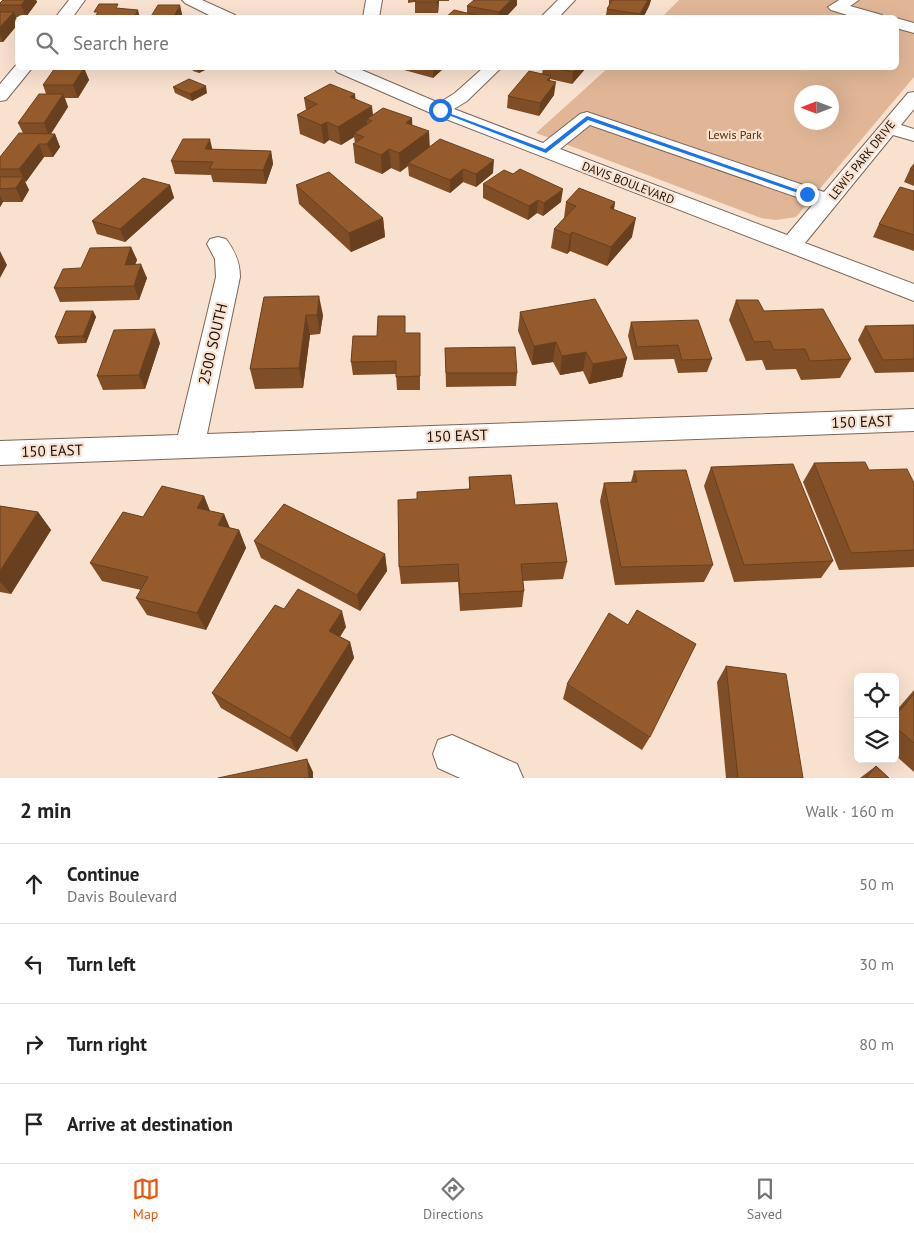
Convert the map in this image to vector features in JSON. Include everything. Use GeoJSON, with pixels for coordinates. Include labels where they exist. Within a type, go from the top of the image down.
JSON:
{"type":"FeatureCollection","features":[{"type":"Feature","properties":{"kind":"street"},"geometry":{"type":"LineString","coordinates":[[65,15],[77,0]]}},
{"type":"Feature","properties":{"kind":"street"},"geometry":{"type":"LineString","coordinates":[[193,0],[223,15]]}},
{"type":"Feature","properties":{"kind":"street"},"geometry":{"type":"LineString","coordinates":[[372,15],[374,0]]}},
{"type":"Feature","properties":{"kind":"street"},"geometry":{"type":"LineString","coordinates":[[551,15],[567,0]]}},
{"type":"Feature","properties":{"kind":"street"},"geometry":{"type":"LineString","coordinates":[[851,0],[836,6],[866,15]]}},
{"type":"Feature","properties":{"kind":"street"},"geometry":{"type":"LineString","coordinates":[[899,24],[914,28]]}},
{"type":"Feature","properties":{"kind":"street"},"geometry":{"type":"LineString","coordinates":[[0,96],[21,70]]}},
{"type":"Feature","properties":{"kind":"street","name":"DAVIS BOULEVARD"},"geometry":{"type":"LineString","coordinates":[[349,70],[440,110],[914,293]]}},
{"type":"Feature","properties":{"kind":"street"},"geometry":{"type":"LineString","coordinates":[[440,110],[461,96],[491,70]]}},
{"type":"Feature","properties":{"kind":"street","name":"LEWIS PARK DRIVE"},"geometry":{"type":"LineString","coordinates":[[791,245],[914,97]]}},
{"type":"Feature","properties":{"kind":"street"},"geometry":{"type":"LineString","coordinates":[[546,151],[587,118],[829,201]]}},
{"type":"Feature","properties":{"kind":"street"},"geometry":{"type":"LineString","coordinates":[[889,127],[914,135]]}},
{"type":"Feature","properties":{"kind":"street","name":"2500 SOUTH"},"geometry":{"type":"LineString","coordinates":[[190,446],[228,276],[229,265],[225,254],[218,244]]}},
{"type":"Feature","properties":{"kind":"street","name":"150 EAST"},"geometry":{"type":"LineString","coordinates":[[0,453],[914,420]]}},
{"type":"Feature","properties":{"kind":"street"},"geometry":{"type":"LineString","coordinates":[[452,754],[503,778]]}},
{"type":"Feature","properties":{"kind":"green space","name":"Lewis Park"},"geometry":{"type":"Polygon","coordinates":[[[679,0],[914,0],[914,77],[796,217],[776,220],[761,218],[536,133],[606,70],[899,70],[899,15],[664,15],[679,0]]]}},
{"type":"Feature","properties":{"kind":"building"},"geometry":{"type":"Polygon","coordinates":[[[3,0],[25,0],[21,5],[0,5],[3,0]]]}},
{"type":"Feature","properties":{"kind":"building"},"geometry":{"type":"Polygon","coordinates":[[[415,0],[438,0],[437,2],[415,2],[415,0]]]}},
{"type":"Feature","properties":{"kind":"building"},"geometry":{"type":"Polygon","coordinates":[[[474,0],[511,0],[499,12],[467,6],[474,0]]]}},
{"type":"Feature","properties":{"kind":"building"},"geometry":{"type":"Polygon","coordinates":[[[612,0],[648,0],[640,14],[607,9],[612,0]]]}},
{"type":"Feature","properties":{"kind":"building"},"geometry":{"type":"Polygon","coordinates":[[[99,4],[118,4],[116,8],[138,10],[135,15],[96,15],[98,12],[94,12],[99,4]]]}},
{"type":"Feature","properties":{"kind":"building"},"geometry":{"type":"Polygon","coordinates":[[[158,5],[180,5],[175,15],[152,15],[158,5]]]}},
{"type":"Feature","properties":{"kind":"building"},"geometry":{"type":"Polygon","coordinates":[[[454,10],[475,15],[448,15],[454,10]]]}},
{"type":"Feature","properties":{"kind":"building"},"geometry":{"type":"Polygon","coordinates":[[[0,12],[14,12],[0,27],[0,12]]]}},
{"type":"Feature","properties":{"kind":"building"},"geometry":{"type":"Polygon","coordinates":[[[54,70],[83,70],[73,85],[43,85],[54,70]]]}},
{"type":"Feature","properties":{"kind":"building"},"geometry":{"type":"Polygon","coordinates":[[[529,71],[551,76],[547,80],[556,82],[540,103],[508,96],[529,71]]]}},
{"type":"Feature","properties":{"kind":"building"},"geometry":{"type":"Polygon","coordinates":[[[189,79],[206,86],[190,94],[173,87],[189,79]]]}},
{"type":"Feature","properties":{"kind":"building"},"geometry":{"type":"Polygon","coordinates":[[[330,84],[355,94],[350,97],[372,106],[338,127],[327,122],[321,125],[297,115],[317,104],[304,98],[330,84]]]}},
{"type":"Feature","properties":{"kind":"building"},"geometry":{"type":"Polygon","coordinates":[[[39,94],[63,94],[44,123],[18,123],[39,94]]]}},
{"type":"Feature","properties":{"kind":"building"},"geometry":{"type":"Polygon","coordinates":[[[383,108],[412,118],[406,123],[429,131],[399,153],[389,149],[381,155],[353,144],[364,137],[354,133],[372,121],[367,119],[383,108]]]}},
{"type":"Feature","properties":{"kind":"building"},"geometry":{"type":"Polygon","coordinates":[[[19,133],[55,134],[47,144],[39,144],[19,169],[0,169],[0,157],[19,133]]]}},
{"type":"Feature","properties":{"kind":"building"},"geometry":{"type":"Polygon","coordinates":[[[183,139],[210,139],[205,149],[271,151],[263,170],[209,169],[213,162],[171,161],[183,139]]]}},
{"type":"Feature","properties":{"kind":"building"},"geometry":{"type":"Polygon","coordinates":[[[440,139],[494,160],[476,174],[463,169],[450,180],[408,163],[440,139]]]}},
{"type":"Feature","properties":{"kind":"building"},"geometry":{"type":"Polygon","coordinates":[[[520,169],[563,189],[544,203],[538,200],[529,206],[483,184],[504,170],[513,174],[520,169]]]}},
{"type":"Feature","properties":{"kind":"building"},"geometry":{"type":"Polygon","coordinates":[[[329,172],[383,218],[349,233],[296,185],[329,172]]]}},
{"type":"Feature","properties":{"kind":"building"},"geometry":{"type":"Polygon","coordinates":[[[0,177],[23,177],[16,188],[0,189],[0,177]]]}},
{"type":"Feature","properties":{"kind":"building"},"geometry":{"type":"Polygon","coordinates":[[[143,178],[170,185],[120,229],[92,221],[143,178]]]}},
{"type":"Feature","properties":{"kind":"building"},"geometry":{"type":"Polygon","coordinates":[[[900,187],[914,191],[914,235],[879,224],[900,187]]]}},
{"type":"Feature","properties":{"kind":"building"},"geometry":{"type":"Polygon","coordinates":[[[579,188],[615,202],[610,208],[636,218],[611,247],[572,232],[570,235],[554,229],[576,206],[566,202],[579,188]]]}},
{"type":"Feature","properties":{"kind":"building"},"geometry":{"type":"Polygon","coordinates":[[[131,247],[125,265],[141,264],[134,286],[54,288],[63,269],[81,268],[90,248],[131,247]]]}},
{"type":"Feature","properties":{"kind":"building"},"geometry":{"type":"Polygon","coordinates":[[[319,296],[317,315],[306,315],[299,368],[250,369],[264,297],[319,296]]]}},
{"type":"Feature","properties":{"kind":"building"},"geometry":{"type":"Polygon","coordinates":[[[595,299],[627,358],[593,364],[586,352],[562,356],[556,342],[534,346],[520,312],[595,299]]]}},
{"type":"Feature","properties":{"kind":"building"},"geometry":{"type":"Polygon","coordinates":[[[736,300],[758,300],[764,311],[823,309],[851,359],[810,361],[805,349],[774,350],[770,341],[754,342],[736,300]]]}},
{"type":"Feature","properties":{"kind":"building"},"geometry":{"type":"Polygon","coordinates":[[[66,311],[93,311],[83,336],[55,337],[66,311]]]}},
{"type":"Feature","properties":{"kind":"building"},"geometry":{"type":"Polygon","coordinates":[[[378,316],[405,316],[405,333],[420,333],[420,376],[396,377],[396,361],[351,362],[353,336],[377,336],[378,316]]]}},
{"type":"Feature","properties":{"kind":"building"},"geometry":{"type":"Polygon","coordinates":[[[698,320],[712,359],[682,360],[678,345],[637,347],[631,322],[698,320]]]}},
{"type":"Feature","properties":{"kind":"building"},"geometry":{"type":"Polygon","coordinates":[[[914,325],[914,359],[883,360],[865,326],[914,325]]]}},
{"type":"Feature","properties":{"kind":"building"},"geometry":{"type":"Polygon","coordinates":[[[155,329],[139,375],[97,376],[114,330],[155,329]]]}},
{"type":"Feature","properties":{"kind":"building"},"geometry":{"type":"Polygon","coordinates":[[[515,347],[517,373],[446,373],[445,348],[515,347]]]}},
{"type":"Feature","properties":{"kind":"building"},"geometry":{"type":"Polygon","coordinates":[[[865,462],[869,470],[907,469],[914,483],[914,550],[851,553],[814,463],[865,462]]]}},
{"type":"Feature","properties":{"kind":"building"},"geometry":{"type":"Polygon","coordinates":[[[793,464],[833,561],[744,565],[711,467],[793,464]]]}},
{"type":"Feature","properties":{"kind":"building"},"geometry":{"type":"Polygon","coordinates":[[[686,470],[713,565],[621,567],[604,483],[637,482],[634,471],[686,470]]]}},
{"type":"Feature","properties":{"kind":"building"},"geometry":{"type":"Polygon","coordinates":[[[511,475],[515,505],[557,503],[567,562],[521,564],[524,591],[460,594],[458,564],[399,567],[398,500],[417,499],[417,492],[470,489],[469,477],[511,475]]]}},
{"type":"Feature","properties":{"kind":"building"},"geometry":{"type":"Polygon","coordinates":[[[162,486],[204,496],[197,508],[224,514],[218,525],[239,530],[197,613],[136,598],[148,577],[90,563],[123,512],[143,517],[162,486]]]}},
{"type":"Feature","properties":{"kind":"building"},"geometry":{"type":"Polygon","coordinates":[[[284,504],[385,554],[357,595],[254,541],[284,504]]]}},
{"type":"Feature","properties":{"kind":"building"},"geometry":{"type":"Polygon","coordinates":[[[0,506],[38,512],[0,571],[0,506]]]}},
{"type":"Feature","properties":{"kind":"building"},"geometry":{"type":"Polygon","coordinates":[[[298,589],[342,611],[329,631],[350,642],[290,738],[212,693],[275,605],[284,609],[298,589]]]}},
{"type":"Feature","properties":{"kind":"building"},"geometry":{"type":"Polygon","coordinates":[[[637,610],[696,644],[650,737],[567,684],[609,613],[628,625],[637,610]]]}},
{"type":"Feature","properties":{"kind":"building"},"geometry":{"type":"Polygon","coordinates":[[[726,666],[786,674],[803,778],[738,778],[726,666]]]}},
{"type":"Feature","properties":{"kind":"building"},"geometry":{"type":"Polygon","coordinates":[[[914,694],[914,743],[899,730],[899,711],[914,694]]]}},
{"type":"Feature","properties":{"kind":"building"},"geometry":{"type":"Polygon","coordinates":[[[307,759],[309,778],[218,778],[307,759]]]}},
{"type":"Feature","properties":{"kind":"building"},"geometry":{"type":"Polygon","coordinates":[[[876,766],[889,778],[866,778],[876,766]]]}},
{"type":"Feature","properties":{"kind":"route"},"geometry":{"type":"LineString","coordinates":[[440,110],[546,151],[587,118],[807,194]]}}]}
